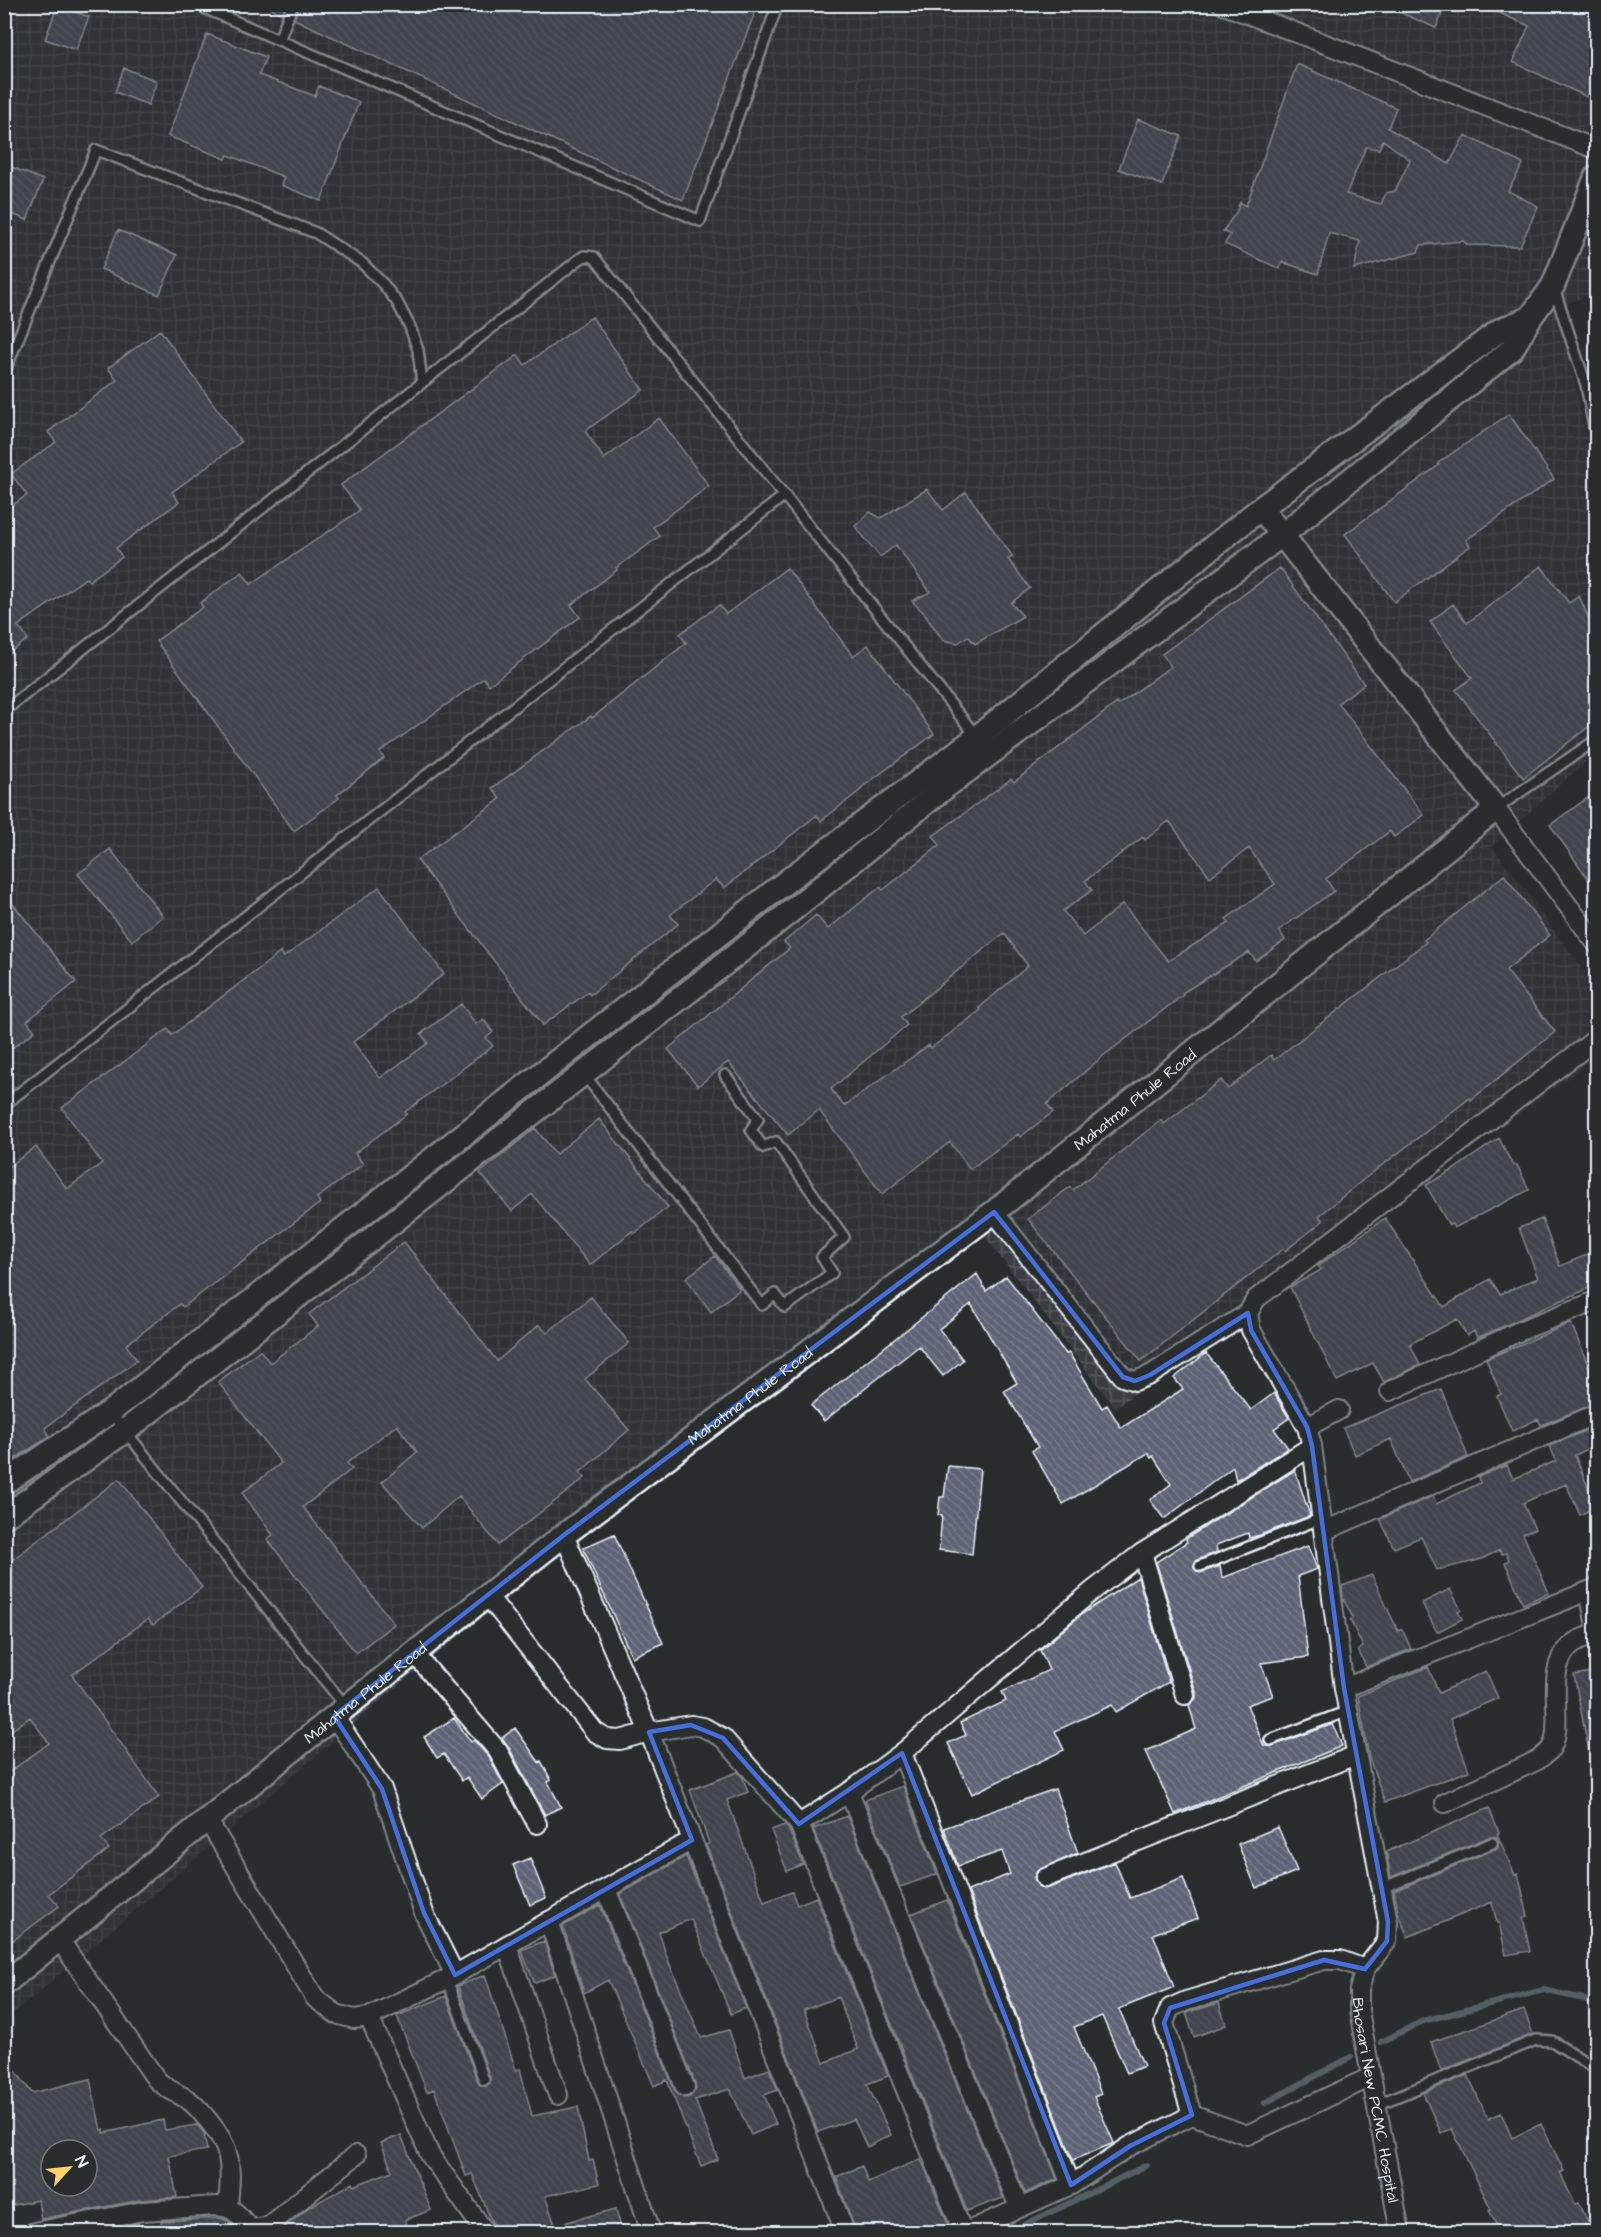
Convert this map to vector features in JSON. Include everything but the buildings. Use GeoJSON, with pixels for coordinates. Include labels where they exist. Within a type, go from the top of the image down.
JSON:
{"type":"FeatureCollection","features":[{"type":"Feature","properties":{"kind":"street"},"geometry":{"type":"LineString","coordinates":[[1222,4],[1596,148]]}},
{"type":"Feature","properties":{"kind":"street"},"geometry":{"type":"LineString","coordinates":[[4,1517],[125,1431],[751,943],[947,786],[1282,535],[1512,349],[1530,318],[1553,286],[1596,177]]}},
{"type":"Feature","properties":{"kind":"street"},"geometry":{"type":"LineString","coordinates":[[4,1484],[110,1412],[792,877],[976,737],[1261,508],[1500,330],[1530,318]]}},
{"type":"Feature","properties":{"kind":"street"},"geometry":{"type":"LineString","coordinates":[[1261,508],[1496,809],[1596,943]]}},
{"type":"Feature","properties":{"kind":"street","name":"Mahatma Phule Road"},"geometry":{"type":"LineString","coordinates":[[4,1984],[340,1711],[487,1595],[994,1212],[1496,809]]}},
{"type":"Feature","properties":{"kind":"street"},"geometry":{"type":"LineString","coordinates":[[994,1212],[1123,1377],[1135,1381],[1150,1375],[1248,1312],[1256,1299],[1596,1039]]}},
{"type":"Feature","properties":{"kind":"street"},"geometry":{"type":"LineString","coordinates":[[390,1193],[405,1212]]}},
{"type":"Feature","properties":{"kind":"street"},"geometry":{"type":"LineString","coordinates":[[1390,1391],[1522,1330],[1596,1300]]}},
{"type":"Feature","properties":{"kind":"street"},"geometry":{"type":"LineString","coordinates":[[1192,2115],[1164,2023],[1170,2008],[1186,2001],[1324,1959],[1340,1960],[1365,1969],[1387,1941],[1388,1922],[1344,1688],[1312,1446],[1307,1427],[1251,1330],[1248,1312]]}},
{"type":"Feature","properties":{"kind":"street"},"geometry":{"type":"LineString","coordinates":[[1307,1427],[1339,1410]]}},
{"type":"Feature","properties":{"kind":"street"},"geometry":{"type":"LineString","coordinates":[[1323,1525],[1596,1414]]}},
{"type":"Feature","properties":{"kind":"street"},"geometry":{"type":"LineString","coordinates":[[799,1824],[849,1792],[902,1753],[1091,1592],[1142,1553],[1312,1446]]}},
{"type":"Feature","properties":{"kind":"street"},"geometry":{"type":"LineString","coordinates":[[564,1535],[693,1840],[845,2232]]}},
{"type":"Feature","properties":{"kind":"street"},"geometry":{"type":"LineString","coordinates":[[1142,1553],[1185,1695]]}},
{"type":"Feature","properties":{"kind":"street"},"geometry":{"type":"LineString","coordinates":[[1344,1688],[1593,1589],[1596,1626]]}},
{"type":"Feature","properties":{"kind":"street"},"geometry":{"type":"LineString","coordinates":[[487,1595],[596,1732],[607,1739],[620,1740],[649,1732],[691,1725],[703,1727],[723,1738],[799,1824],[964,2232],[1071,2185],[1130,2146],[1192,2115],[1247,2135],[1371,2077]]}},
{"type":"Feature","properties":{"kind":"street"},"geometry":{"type":"LineString","coordinates":[[1444,1803],[1538,1760],[1550,1750],[1555,1737],[1557,1670],[1562,1655],[1572,1644],[1596,1633]]}},
{"type":"Feature","properties":{"kind":"street"},"geometry":{"type":"LineString","coordinates":[[414,1653],[498,1751],[537,1824]]}},
{"type":"Feature","properties":{"kind":"street"},"geometry":{"type":"LineString","coordinates":[[340,1711],[382,1789],[424,1913],[451,1977]]}},
{"type":"Feature","properties":{"kind":"street"},"geometry":{"type":"LineString","coordinates":[[902,1753],[1071,2185]]}},
{"type":"Feature","properties":{"kind":"street"},"geometry":{"type":"LineString","coordinates":[[1045,1878],[1356,1755]]}},
{"type":"Feature","properties":{"kind":"street"},"geometry":{"type":"LineString","coordinates":[[849,1792],[1019,2208]]}},
{"type":"Feature","properties":{"kind":"street"},"geometry":{"type":"LineString","coordinates":[[207,1819],[315,1998],[336,2014],[354,2019],[369,2017],[451,1977],[693,1840]]}},
{"type":"Feature","properties":{"kind":"street"},"geometry":{"type":"LineString","coordinates":[[606,1889],[685,2086]]}},
{"type":"Feature","properties":{"kind":"street"},"geometry":{"type":"LineString","coordinates":[[549,1921],[651,2232]]}},
{"type":"Feature","properties":{"kind":"street"},"geometry":{"type":"LineString","coordinates":[[59,1939],[156,2079],[164,2088],[196,2106],[221,2136],[228,2154],[231,2172],[228,2206]]}},
{"type":"Feature","properties":{"kind":"street"},"geometry":{"type":"LineString","coordinates":[[507,1945],[558,2095]]}},
{"type":"Feature","properties":{"kind":"street","name":"Bhosari New PCMC Hospital"},"geometry":{"type":"LineString","coordinates":[[1365,1969],[1359,1990],[1359,2011],[1400,2232]]}},
{"type":"Feature","properties":{"kind":"street"},"geometry":{"type":"LineString","coordinates":[[369,2017],[430,2155],[485,2232]]}},
{"type":"Feature","properties":{"kind":"street"},"geometry":{"type":"LineString","coordinates":[[34,2232],[143,2211],[228,2206],[250,2229],[267,2227],[356,2155]]}},
{"type":"Feature","properties":{"kind":"lane"},"geometry":{"type":"LineString","coordinates":[[195,4],[700,221],[778,4]]}},
{"type":"Feature","properties":{"kind":"lane"},"geometry":{"type":"LineString","coordinates":[[279,40],[293,4]]}},
{"type":"Feature","properties":{"kind":"lane"},"geometry":{"type":"LineString","coordinates":[[4,373],[96,150],[316,234],[362,263],[397,302],[410,327],[418,350],[422,383]]}},
{"type":"Feature","properties":{"kind":"lane"},"geometry":{"type":"LineString","coordinates":[[4,711],[576,261],[587,256],[594,257],[976,737]]}},
{"type":"Feature","properties":{"kind":"lane"},"geometry":{"type":"LineString","coordinates":[[1553,286],[1586,385],[1596,438]]}},
{"type":"Feature","properties":{"kind":"lane"},"geometry":{"type":"LineString","coordinates":[[4,1105],[785,495]]}},
{"type":"Feature","properties":{"kind":"lane"},"geometry":{"type":"LineString","coordinates":[[1496,809],[1596,741]]}},
{"type":"Feature","properties":{"kind":"lane"},"geometry":{"type":"LineString","coordinates":[[583,1073],[762,1305],[775,1294],[785,1307],[832,1273],[822,1257],[844,1237],[776,1142],[763,1147],[751,1130],[758,1119],[724,1075]]}},
{"type":"Feature","properties":{"kind":"lane"},"geometry":{"type":"LineString","coordinates":[[110,1412],[340,1711]]}},
{"type":"Feature","properties":{"kind":"lane"},"geometry":{"type":"LineString","coordinates":[[1200,1566],[1323,1525]]}},
{"type":"Feature","properties":{"kind":"lane"},"geometry":{"type":"LineString","coordinates":[[1270,1740],[1348,1711]]}},
{"type":"Feature","properties":{"kind":"lane"},"geometry":{"type":"LineString","coordinates":[[1382,1888],[1492,1843]]}},
{"type":"Feature","properties":{"kind":"lane"},"geometry":{"type":"LineString","coordinates":[[451,1977],[484,2080]]}},
{"type":"Feature","properties":{"kind":"lane"},"geometry":{"type":"LineString","coordinates":[[1376,2105],[1536,2040],[1552,2042],[1596,2069]]}},
{"type":"Feature","properties":{"kind":"highlighted area"},"geometry":{"type":"Polygon","coordinates":[[[994,1212],[1123,1377],[1135,1381],[1150,1375],[1248,1313],[1251,1330],[1307,1427],[1312,1446],[1344,1688],[1388,1922],[1387,1941],[1365,1969],[1324,1960],[1170,2008],[1164,2023],[1192,2115],[1130,2146],[1071,2185],[902,1753],[799,1824],[723,1738],[691,1725],[649,1732],[692,1840],[455,1975],[424,1913],[382,1789],[334,1716],[564,1535],[994,1212]]]}},
{"type":"Feature","properties":{"kind":"shaded area"},"geometry":{"type":"Polygon","coordinates":[[[5,5],[1596,5],[1596,292],[1559,307],[1596,482],[1596,752],[1492,846],[1596,987],[1596,1057],[1115,1408],[977,1226],[413,1673],[5,2021],[5,5]]]}},
{"type":"Feature","properties":{"kind":"waterway"},"geometry":{"type":"LineString","coordinates":[[1381,2042],[1423,2021],[1544,1990],[1583,1999],[1596,2007]]}},
{"type":"Feature","properties":{"kind":"waterway"},"geometry":{"type":"LineString","coordinates":[[1265,2103],[1351,2057]]}},
{"type":"Feature","properties":{"kind":"waterway"},"geometry":{"type":"LineString","coordinates":[[1010,2232],[1147,2165]]}}]}
